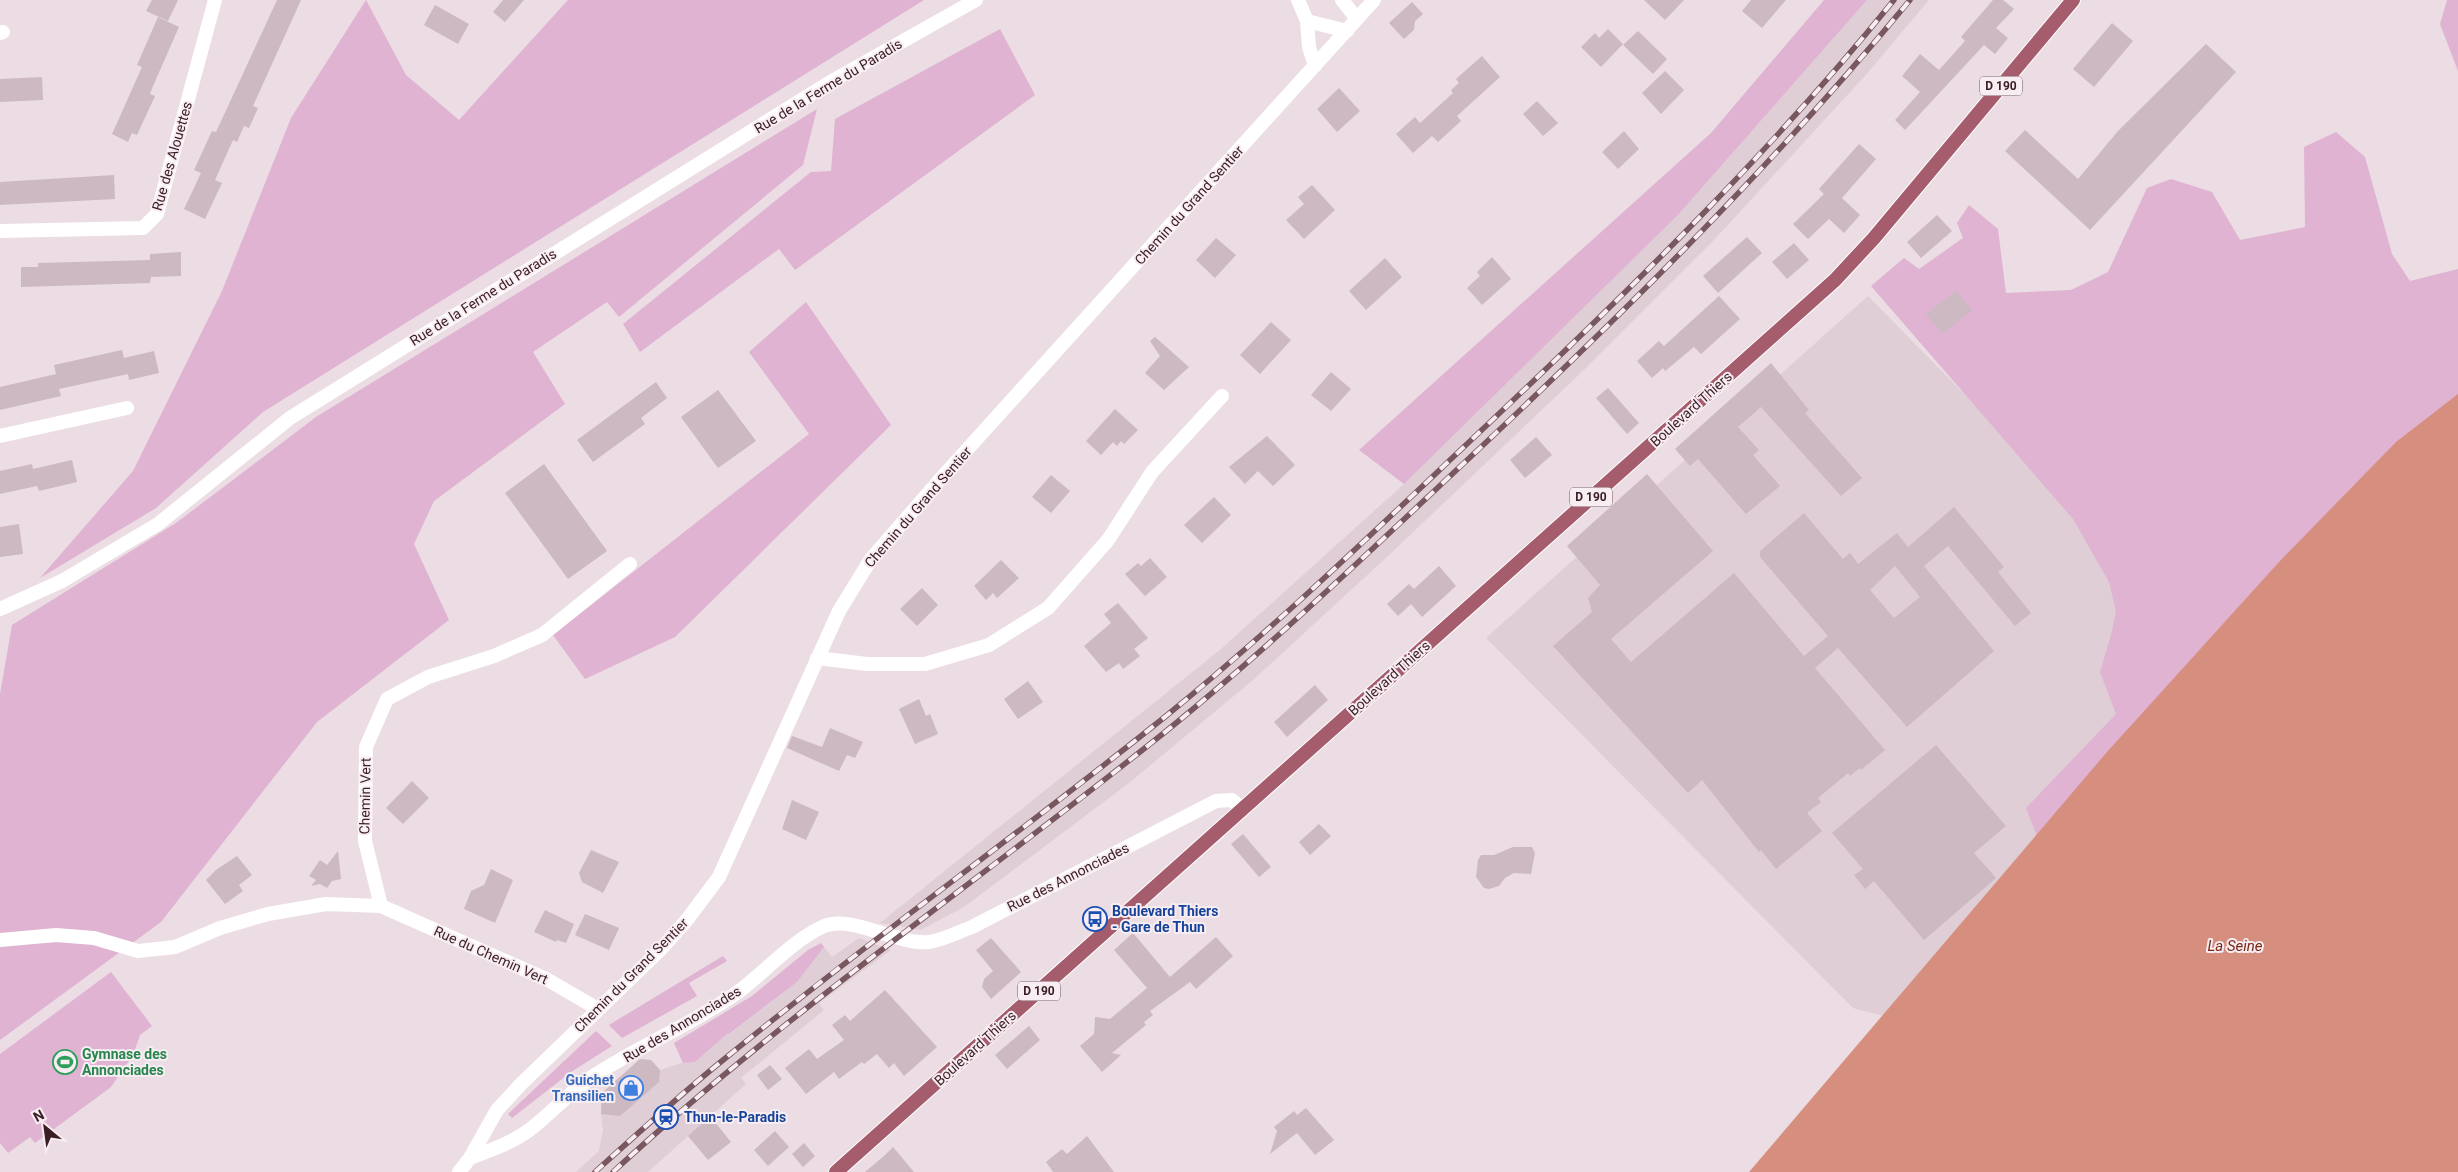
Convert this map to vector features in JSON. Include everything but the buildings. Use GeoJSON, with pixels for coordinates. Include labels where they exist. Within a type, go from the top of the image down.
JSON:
{"type":"FeatureCollection","features":[{"type":"Feature","properties":{"kind":"main road","name":"Boulevard Thiers"},"geometry":{"type":"LineString","coordinates":[[836,1172],[1835,280],[1874,238],[2073,0]]}},
{"type":"Feature","properties":{"kind":"street","name":"Rue des Alouettes"},"geometry":{"type":"LineString","coordinates":[[0,231],[142,228],[157,214],[215,0]]}},
{"type":"Feature","properties":{"kind":"street","name":"Rue de la Ferme du Paradis"},"geometry":{"type":"LineString","coordinates":[[0,609],[62,582],[158,524],[290,418],[832,81],[976,0]]}},
{"type":"Feature","properties":{"kind":"street"},"geometry":{"type":"LineString","coordinates":[[1298,0],[1307,21],[1309,47],[1315,66]]}},
{"type":"Feature","properties":{"kind":"street"},"geometry":{"type":"LineString","coordinates":[[1342,0],[1357,19]]}},
{"type":"Feature","properties":{"kind":"street","name":"Chemin du Grand Sentier"},"geometry":{"type":"LineString","coordinates":[[470,1158],[498,1110],[522,1083],[660,950],[686,921],[719,877],[839,611],[854,584],[894,531],[1374,0]]}},
{"type":"Feature","properties":{"kind":"street"},"geometry":{"type":"LineString","coordinates":[[1307,21],[1347,31]]}},
{"type":"Feature","properties":{"kind":"street"},"geometry":{"type":"LineString","coordinates":[[817,658],[867,664],[925,664],[988,645],[1048,608],[1108,540],[1152,472],[1222,396]]}},
{"type":"Feature","properties":{"kind":"street"},"geometry":{"type":"LineString","coordinates":[[0,436],[127,408]]}},
{"type":"Feature","properties":{"kind":"street","name":"Chemin Vert"},"geometry":{"type":"LineString","coordinates":[[381,906],[365,841],[366,747],[388,699],[428,678],[494,656],[542,635],[630,564]]}},
{"type":"Feature","properties":{"kind":"street","name":"Rue des Annonciades"},"geometry":{"type":"LineString","coordinates":[[458,1172],[470,1158],[495,1149],[528,1131],[562,1100],[593,1076],[668,1035],[731,997],[823,926],[842,924],[897,939],[914,941],[940,939],[972,927],[1216,801],[1232,800],[1242,809]]}},
{"type":"Feature","properties":{"kind":"street"},"geometry":{"type":"LineString","coordinates":[[0,940],[56,935],[94,938],[138,950],[175,948],[220,928],[268,914],[326,904],[381,906]]}},
{"type":"Feature","properties":{"kind":"street","name":"Rue du Chemin Vert"},"geometry":{"type":"LineString","coordinates":[[381,906],[548,980],[598,1009]]}},
{"type":"Feature","properties":{"kind":"shaded area"},"geometry":{"type":"Polygon","coordinates":[[[366,0],[406,75],[459,120],[568,0],[924,0],[263,412],[156,508],[40,578],[133,471],[222,291],[291,118],[366,0]]]}},
{"type":"Feature","properties":{"kind":"shaded area"},"geometry":{"type":"Polygon","coordinates":[[[1824,0],[1867,0],[1678,215],[1404,484],[1359,450],[1711,133],[1824,0]]]}},
{"type":"Feature","properties":{"kind":"shaded area"},"geometry":{"type":"Polygon","coordinates":[[[1867,0],[1929,0],[1864,77],[1713,241],[1587,367],[1389,555],[1253,680],[1129,783],[964,907],[921,930],[880,923],[1221,649],[1404,484],[1678,215],[1867,0]]]}},
{"type":"Feature","properties":{"kind":"shaded area"},"geometry":{"type":"Polygon","coordinates":[[[2447,0],[2458,0],[2458,71],[2440,24],[2447,0]]]}},
{"type":"Feature","properties":{"kind":"shaded area"},"geometry":{"type":"Polygon","coordinates":[[[1000,29],[1035,95],[795,270],[779,249],[640,352],[623,324],[811,172],[831,171],[835,119],[1000,29]]]}},
{"type":"Feature","properties":{"kind":"shaded area"},"geometry":{"type":"Polygon","coordinates":[[[817,109],[803,165],[619,317],[607,302],[533,352],[565,404],[434,501],[414,544],[449,620],[317,722],[161,922],[0,1040],[0,694],[12,625],[176,523],[316,417],[817,109]]]}},
{"type":"Feature","properties":{"kind":"shaded area"},"geometry":{"type":"Polygon","coordinates":[[[2336,132],[2365,157],[2392,254],[2410,281],[2458,269],[2458,410],[2044,854],[2026,808],[2116,714],[2100,672],[2116,611],[2109,582],[2073,519],[1871,286],[1904,258],[1919,269],[1963,238],[1957,223],[1969,205],[1998,229],[2006,293],[2071,290],[2108,272],[2147,188],[2171,179],[2212,192],[2240,240],[2305,227],[2304,147],[2336,132]]]}},
{"type":"Feature","properties":{"kind":"shaded area"},"geometry":{"type":"Polygon","coordinates":[[[1868,296],[2207,641],[2107,752],[1883,1016],[1853,1008],[1486,638],[1868,296]]]}},
{"type":"Feature","properties":{"kind":"shaded area"},"geometry":{"type":"Polygon","coordinates":[[[806,302],[891,425],[675,637],[585,679],[553,635],[809,434],[749,352],[806,302]]]}},
{"type":"Feature","properties":{"kind":"shaded area"},"geometry":{"type":"Polygon","coordinates":[[[859,938],[891,950],[819,1003],[824,1010],[741,1078],[746,1084],[648,1172],[576,1172],[599,1151],[603,1130],[601,1114],[602,1093],[640,1059],[651,1060],[660,1070],[681,1063],[695,1062],[728,1032],[730,1034],[797,982],[824,947],[832,957],[859,938]]]}},
{"type":"Feature","properties":{"kind":"shaded area"},"geometry":{"type":"Polygon","coordinates":[[[821,943],[824,947],[797,982],[728,1033],[695,1062],[683,1063],[674,1043],[752,996],[808,950],[821,943]]]}},
{"type":"Feature","properties":{"kind":"shaded area"},"geometry":{"type":"Polygon","coordinates":[[[723,956],[727,961],[689,983],[697,996],[622,1038],[609,1025],[723,956]]]}},
{"type":"Feature","properties":{"kind":"shaded area","name":"Gymnase des Annonciades"},"geometry":{"type":"Polygon","coordinates":[[[111,972],[152,1026],[140,1035],[133,1055],[111,1087],[35,1143],[30,1137],[8,1153],[0,1143],[0,1054],[111,972]]]}},
{"type":"Feature","properties":{"kind":"shaded area"},"geometry":{"type":"Polygon","coordinates":[[[596,1031],[612,1046],[571,1072],[512,1118],[508,1114],[596,1031]]]}},
{"type":"Feature","properties":{"kind":"water","name":"La Seine"},"geometry":{"type":"Polygon","coordinates":[[[2458,394],[2458,1172],[1749,1172],[2107,752],[2279,562],[2396,442],[2458,394]]]}},
{"type":"Feature","properties":{"kind":"railway"},"geometry":{"type":"LineString","coordinates":[[595,1172],[728,1056],[1112,759],[1208,681],[1289,610],[1593,324],[1697,220],[1798,112],[1894,0]]}},
{"type":"Feature","properties":{"kind":"railway"},"geometry":{"type":"LineString","coordinates":[[613,1172],[748,1055],[1170,728],[1283,631],[1523,408],[1638,296],[1805,122],[1910,0]]}},
{"type":"Feature","properties":{"kind":"place","name":"Boulevard Thiers - Gare de Thun"},"geometry":{"type":"Point","coordinates":[1095,919]}},
{"type":"Feature","properties":{"kind":"place","name":"Gymnase des Annonciades"},"geometry":{"type":"Point","coordinates":[65,1062]}},
{"type":"Feature","properties":{"kind":"place","name":"Guichet Transilien"},"geometry":{"type":"Point","coordinates":[631,1088]}},
{"type":"Feature","properties":{"kind":"place","name":"Thun-le-Paradis"},"geometry":{"type":"Point","coordinates":[666,1117]}}]}
